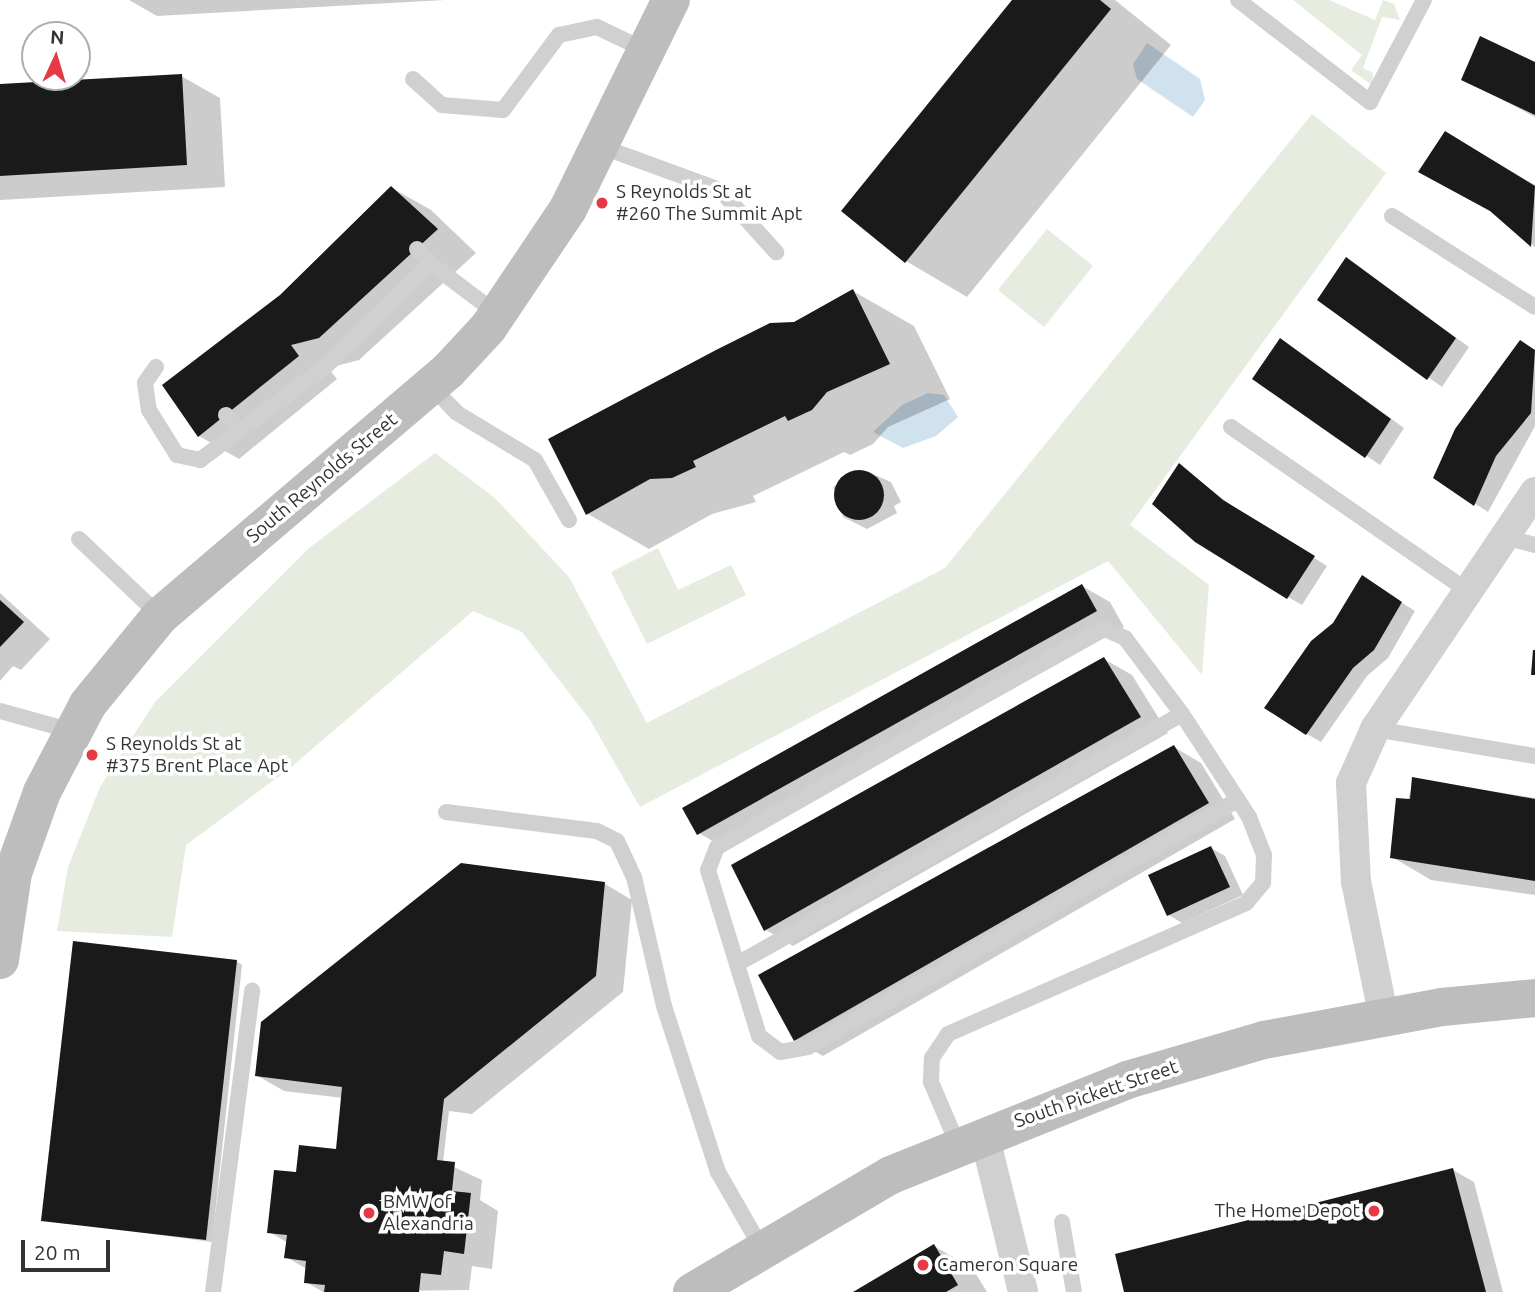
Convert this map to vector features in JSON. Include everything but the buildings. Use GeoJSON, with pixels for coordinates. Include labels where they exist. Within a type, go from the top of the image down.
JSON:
{"type":"FeatureCollection","features":[{"type":"Feature","properties":{"kind":"street","name":"South Reynolds Street"},"geometry":{"type":"LineString","coordinates":[[0,960],[13,873],[72,731],[120,659],[160,616],[431,386],[499,315],[568,209],[643,49],[671,0]]}},
{"type":"Feature","properties":{"kind":"street"},"geometry":{"type":"LineString","coordinates":[[1384,1018],[1360,911],[1348,808],[1358,762],[1375,729],[1535,492]]}},
{"type":"Feature","properties":{"kind":"street","name":"South Pickett Street"},"geometry":{"type":"LineString","coordinates":[[692,1292],[761,1247],[971,1140],[1202,1058],[1384,1018],[1535,998]]}},
{"type":"Feature","properties":{"kind":"street"},"geometry":{"type":"LineString","coordinates":[[971,1140],[1023,1292]]}},
{"type":"Feature","properties":{"kind":"lane"},"geometry":{"type":"LineString","coordinates":[[1238,0],[1370,102],[1424,0]]}},
{"type":"Feature","properties":{"kind":"lane"},"geometry":{"type":"LineString","coordinates":[[413,79],[442,105],[503,110],[559,34],[597,27],[643,49]]}},
{"type":"Feature","properties":{"kind":"lane"},"geometry":{"type":"LineString","coordinates":[[596,145],[720,190],[776,252]]}},
{"type":"Feature","properties":{"kind":"lane"},"geometry":{"type":"LineString","coordinates":[[1392,216],[1535,307]]}},
{"type":"Feature","properties":{"kind":"lane"},"geometry":{"type":"LineString","coordinates":[[417,249],[431,264],[499,315]]}},
{"type":"Feature","properties":{"kind":"lane"},"geometry":{"type":"LineString","coordinates":[[156,367],[145,383],[146,402],[177,455],[200,460],[326,366],[431,264]]}},
{"type":"Feature","properties":{"kind":"lane"},"geometry":{"type":"LineString","coordinates":[[431,386],[457,413],[535,460],[569,520]]}},
{"type":"Feature","properties":{"kind":"lane"},"geometry":{"type":"LineString","coordinates":[[226,415],[239,432]]}},
{"type":"Feature","properties":{"kind":"lane"},"geometry":{"type":"LineString","coordinates":[[1231,427],[1468,591]]}},
{"type":"Feature","properties":{"kind":"lane"},"geometry":{"type":"LineString","coordinates":[[1505,537],[1535,545]]}},
{"type":"Feature","properties":{"kind":"lane"},"geometry":{"type":"LineString","coordinates":[[79,540],[160,616]]}},
{"type":"Feature","properties":{"kind":"lane"},"geometry":{"type":"LineString","coordinates":[[971,1140],[931,1082],[932,1058],[948,1034],[1246,903],[1263,883],[1264,855],[1238,800],[1182,714],[1125,638],[1103,628],[717,847],[709,870],[759,1036],[780,1052],[808,1046],[1238,800]]}},
{"type":"Feature","properties":{"kind":"lane"},"geometry":{"type":"LineString","coordinates":[[0,711],[72,731]]}},
{"type":"Feature","properties":{"kind":"lane"},"geometry":{"type":"LineString","coordinates":[[737,964],[1182,714]]}},
{"type":"Feature","properties":{"kind":"lane"},"geometry":{"type":"LineString","coordinates":[[1375,729],[1535,756]]}},
{"type":"Feature","properties":{"kind":"lane"},"geometry":{"type":"LineString","coordinates":[[446,812],[597,831],[617,841],[634,877],[664,1006],[718,1172],[761,1247]]}},
{"type":"Feature","properties":{"kind":"lane"},"geometry":{"type":"LineString","coordinates":[[216,1286],[253,991]]}},
{"type":"Feature","properties":{"kind":"lane"},"geometry":{"type":"LineString","coordinates":[[1062,1222],[1074,1292]]}},
{"type":"Feature","properties":{"kind":"shaded area"},"geometry":{"type":"Polygon","coordinates":[[[1293,0],[1329,0],[1375,20],[1383,0],[1394,4],[1400,20],[1382,17],[1363,68],[1373,73],[1372,85],[1351,70],[1362,55],[1293,0]]]}},
{"type":"Feature","properties":{"kind":"shaded area"},"geometry":{"type":"Polygon","coordinates":[[[1312,114],[1386,173],[1130,525],[1209,585],[1202,675],[1108,561],[640,807],[590,720],[522,632],[473,611],[289,769],[186,845],[172,937],[57,931],[68,867],[100,787],[155,702],[309,548],[435,453],[494,497],[569,577],[647,723],[945,568],[1312,114]]]}},
{"type":"Feature","properties":{"kind":"shaded area"},"geometry":{"type":"Polygon","coordinates":[[[1047,229],[1093,266],[1044,327],[998,290],[1047,229]]]}},
{"type":"Feature","properties":{"kind":"shaded area"},"geometry":{"type":"Polygon","coordinates":[[[658,548],[678,590],[731,565],[746,595],[647,644],[611,572],[658,548]]]}},
{"type":"Feature","properties":{"kind":"water"},"geometry":{"type":"Polygon","coordinates":[[[1147,43],[1200,79],[1205,100],[1193,117],[1137,79],[1133,64],[1147,43]]]}},
{"type":"Feature","properties":{"kind":"water"},"geometry":{"type":"Polygon","coordinates":[[[928,393],[944,395],[958,417],[936,436],[903,448],[873,432],[902,405],[928,393]]]}},
{"type":"Feature","properties":{"kind":"place","name":"S Reynolds St at #260 The Summit Apt"},"geometry":{"type":"Point","coordinates":[602,203]}},
{"type":"Feature","properties":{"kind":"place","name":"S Reynolds St at #375 Brent Place Apt"},"geometry":{"type":"Point","coordinates":[92,755]}},
{"type":"Feature","properties":{"kind":"place","name":"The Home Depot"},"geometry":{"type":"Point","coordinates":[1374,1211]}},
{"type":"Feature","properties":{"kind":"place","name":"BMW of Alexandria"},"geometry":{"type":"Point","coordinates":[369,1213]}},
{"type":"Feature","properties":{"kind":"place","name":"Cameron Square"},"geometry":{"type":"Point","coordinates":[923,1265]}}]}
